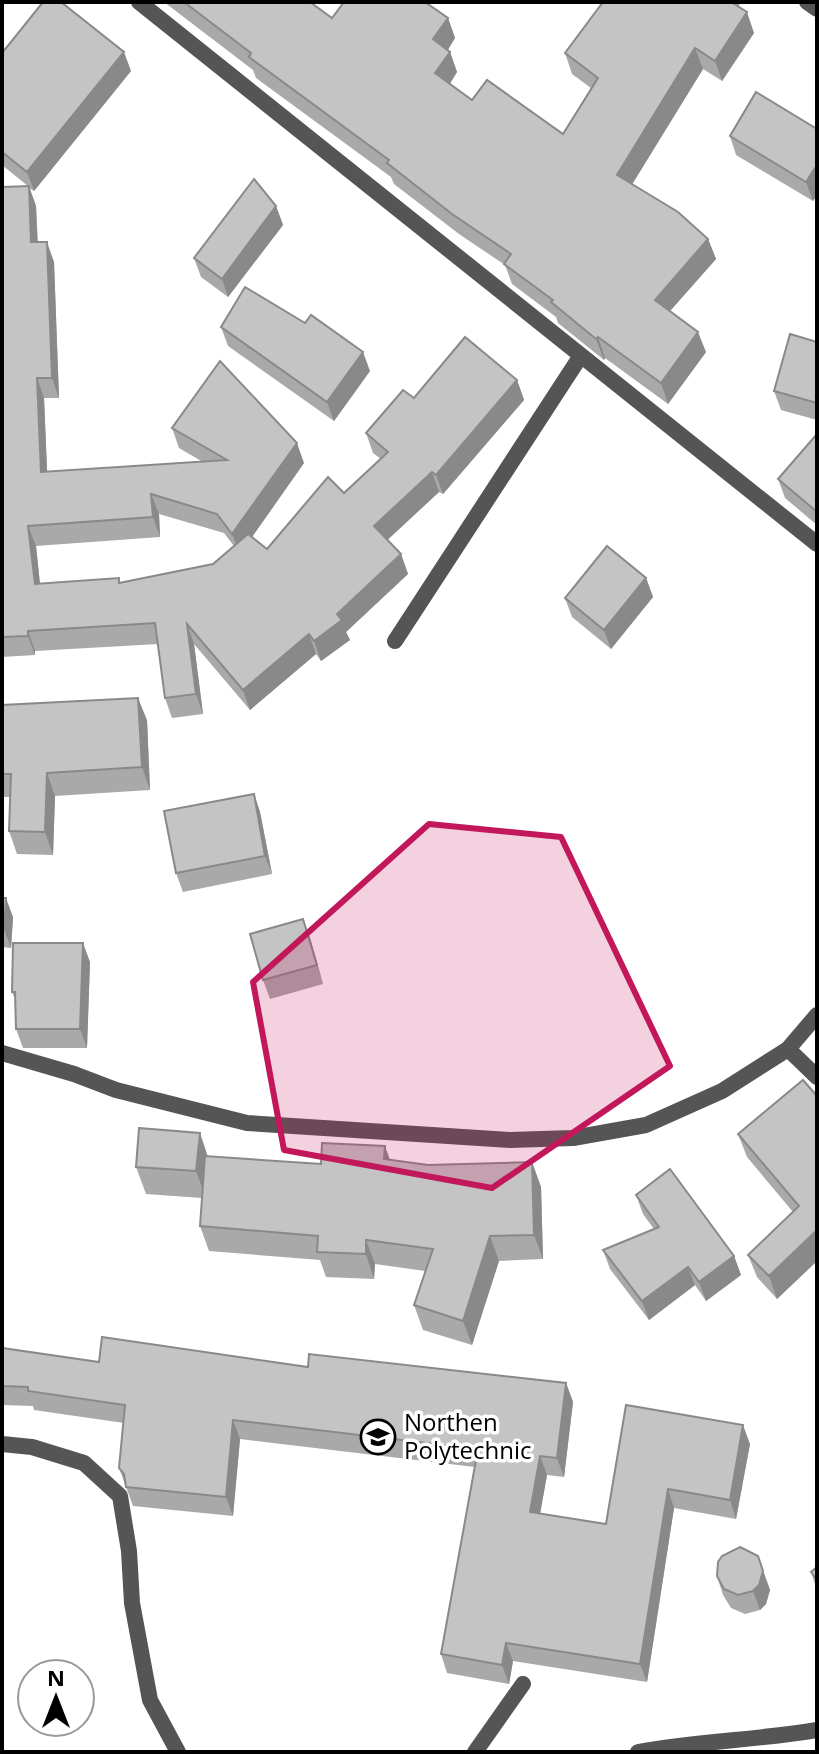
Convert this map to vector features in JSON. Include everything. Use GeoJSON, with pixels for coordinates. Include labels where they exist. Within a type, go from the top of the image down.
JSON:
{"type":"FeatureCollection","features":[{"type":"Feature","properties":{"kind":"street"},"geometry":{"type":"LineString","coordinates":[[139,2],[817,544]]}},
{"type":"Feature","properties":{"kind":"street"},"geometry":{"type":"LineString","coordinates":[[807,2],[817,9]]}},
{"type":"Feature","properties":{"kind":"street"},"geometry":{"type":"LineString","coordinates":[[395,641],[580,357]]}},
{"type":"Feature","properties":{"kind":"street"},"geometry":{"type":"LineString","coordinates":[[2,1053],[116,1090],[247,1123],[510,1140],[573,1138],[646,1125],[722,1091],[788,1049],[817,1015]]}},
{"type":"Feature","properties":{"kind":"street"},"geometry":{"type":"LineString","coordinates":[[788,1049],[817,1077]]}},
{"type":"Feature","properties":{"kind":"street"},"geometry":{"type":"LineString","coordinates":[[2,1444],[32,1447],[84,1463],[120,1496],[129,1551],[132,1603],[150,1700],[178,1752]]}},
{"type":"Feature","properties":{"kind":"street"},"geometry":{"type":"LineString","coordinates":[[475,1752],[523,1684]]}},
{"type":"Feature","properties":{"kind":"street"},"geometry":{"type":"LineString","coordinates":[[638,1752],[817,1730]]}},
{"type":"Feature","properties":{"kind":"highlighted area"},"geometry":{"type":"Polygon","coordinates":[[[429,824],[561,837],[670,1066],[492,1188],[284,1150],[253,982],[429,824]]]}},
{"type":"Feature","properties":{"kind":"building"},"geometry":{"type":"Polygon","coordinates":[[[43,2],[61,2],[124,52],[27,172],[2,152],[2,53],[43,2]]]}},
{"type":"Feature","properties":{"kind":"building"},"geometry":{"type":"Polygon","coordinates":[[[184,2],[310,2],[332,18],[344,2],[425,2],[448,18],[433,39],[450,52],[435,73],[472,100],[487,80],[563,134],[598,78],[565,53],[603,2],[731,2],[747,12],[715,61],[695,48],[617,175],[678,212],[708,239],[655,300],[698,332],[661,383],[598,337],[596,339],[551,302],[553,300],[504,264],[511,254],[452,214],[387,163],[389,160],[249,57],[251,53],[184,2]]]}},
{"type":"Feature","properties":{"kind":"building"},"geometry":{"type":"Polygon","coordinates":[[[756,92],[817,129],[817,165],[806,182],[730,136],[756,92]]]}},
{"type":"Feature","properties":{"kind":"building"},"geometry":{"type":"Polygon","coordinates":[[[254,179],[276,206],[222,279],[194,258],[254,179]]]}},
{"type":"Feature","properties":{"kind":"building"},"geometry":{"type":"Polygon","coordinates":[[[29,186],[31,242],[47,242],[52,378],[37,378],[41,472],[227,460],[172,428],[220,361],[297,443],[232,534],[217,514],[151,494],[153,517],[28,526],[35,584],[119,578],[119,583],[213,564],[248,534],[267,549],[328,477],[344,493],[388,452],[366,433],[403,390],[414,398],[465,337],[517,380],[436,475],[432,472],[374,526],[401,554],[337,614],[342,620],[314,641],[309,634],[243,690],[187,624],[196,694],[165,698],[155,623],[28,631],[28,636],[2,637],[2,187],[29,186]]]}},
{"type":"Feature","properties":{"kind":"building"},"geometry":{"type":"Polygon","coordinates":[[[245,287],[305,323],[311,315],[363,352],[327,402],[221,327],[245,287]]]}},
{"type":"Feature","properties":{"kind":"building"},"geometry":{"type":"Polygon","coordinates":[[[790,334],[817,342],[817,403],[774,391],[790,334]]]}},
{"type":"Feature","properties":{"kind":"building"},"geometry":{"type":"Polygon","coordinates":[[[817,434],[817,512],[778,479],[817,434]]]}},
{"type":"Feature","properties":{"kind":"building"},"geometry":{"type":"Polygon","coordinates":[[[607,546],[646,578],[604,630],[565,598],[607,546]]]}},
{"type":"Feature","properties":{"kind":"building"},"geometry":{"type":"Polygon","coordinates":[[[138,698],[142,767],[47,773],[45,832],[9,831],[11,774],[2,774],[2,705],[138,698]]]}},
{"type":"Feature","properties":{"kind":"building"},"geometry":{"type":"Polygon","coordinates":[[[254,794],[265,856],[176,873],[164,811],[254,794]]]}},
{"type":"Feature","properties":{"kind":"building"},"geometry":{"type":"Polygon","coordinates":[[[2,898],[6,898],[4,929],[2,929],[2,898]]]}},
{"type":"Feature","properties":{"kind":"building"},"geometry":{"type":"Polygon","coordinates":[[[303,919],[317,965],[263,980],[250,934],[303,919]]]}},
{"type":"Feature","properties":{"kind":"building"},"geometry":{"type":"Polygon","coordinates":[[[13,943],[83,943],[80,1029],[16,1029],[15,992],[12,992],[13,943]]]}},
{"type":"Feature","properties":{"kind":"building"},"geometry":{"type":"Polygon","coordinates":[[[803,1080],[817,1096],[817,1230],[769,1276],[748,1255],[799,1206],[738,1134],[803,1080]]]}},
{"type":"Feature","properties":{"kind":"building"},"geometry":{"type":"Polygon","coordinates":[[[139,1128],[200,1133],[196,1171],[136,1167],[139,1128]]]}},
{"type":"Feature","properties":{"kind":"building"},"geometry":{"type":"Polygon","coordinates":[[[322,1143],[385,1146],[384,1159],[428,1165],[532,1162],[534,1235],[490,1236],[463,1321],[414,1305],[433,1249],[366,1240],[366,1254],[317,1252],[318,1236],[200,1226],[205,1156],[321,1164],[322,1143]]]}},
{"type":"Feature","properties":{"kind":"building"},"geometry":{"type":"Polygon","coordinates":[[[670,1169],[734,1256],[699,1282],[688,1267],[642,1301],[603,1250],[659,1227],[636,1195],[670,1169]]]}},
{"type":"Feature","properties":{"kind":"building"},"geometry":{"type":"Polygon","coordinates":[[[102,1337],[308,1367],[309,1354],[566,1383],[557,1458],[540,1456],[530,1512],[606,1524],[626,1405],[743,1425],[730,1500],[668,1489],[640,1664],[506,1643],[502,1665],[441,1654],[478,1449],[233,1420],[226,1497],[126,1487],[124,1474],[119,1468],[125,1405],[28,1391],[28,1387],[2,1386],[2,1348],[99,1362],[102,1337]]]}},
{"type":"Feature","properties":{"kind":"building"},"geometry":{"type":"Polygon","coordinates":[[[740,1547],[758,1556],[763,1571],[759,1585],[753,1591],[738,1595],[724,1589],[717,1576],[718,1562],[722,1556],[740,1547]]]}},
{"type":"Feature","properties":{"kind":"place","name":"Northen Polytechnic"},"geometry":{"type":"Point","coordinates":[378,1437]}}]}
